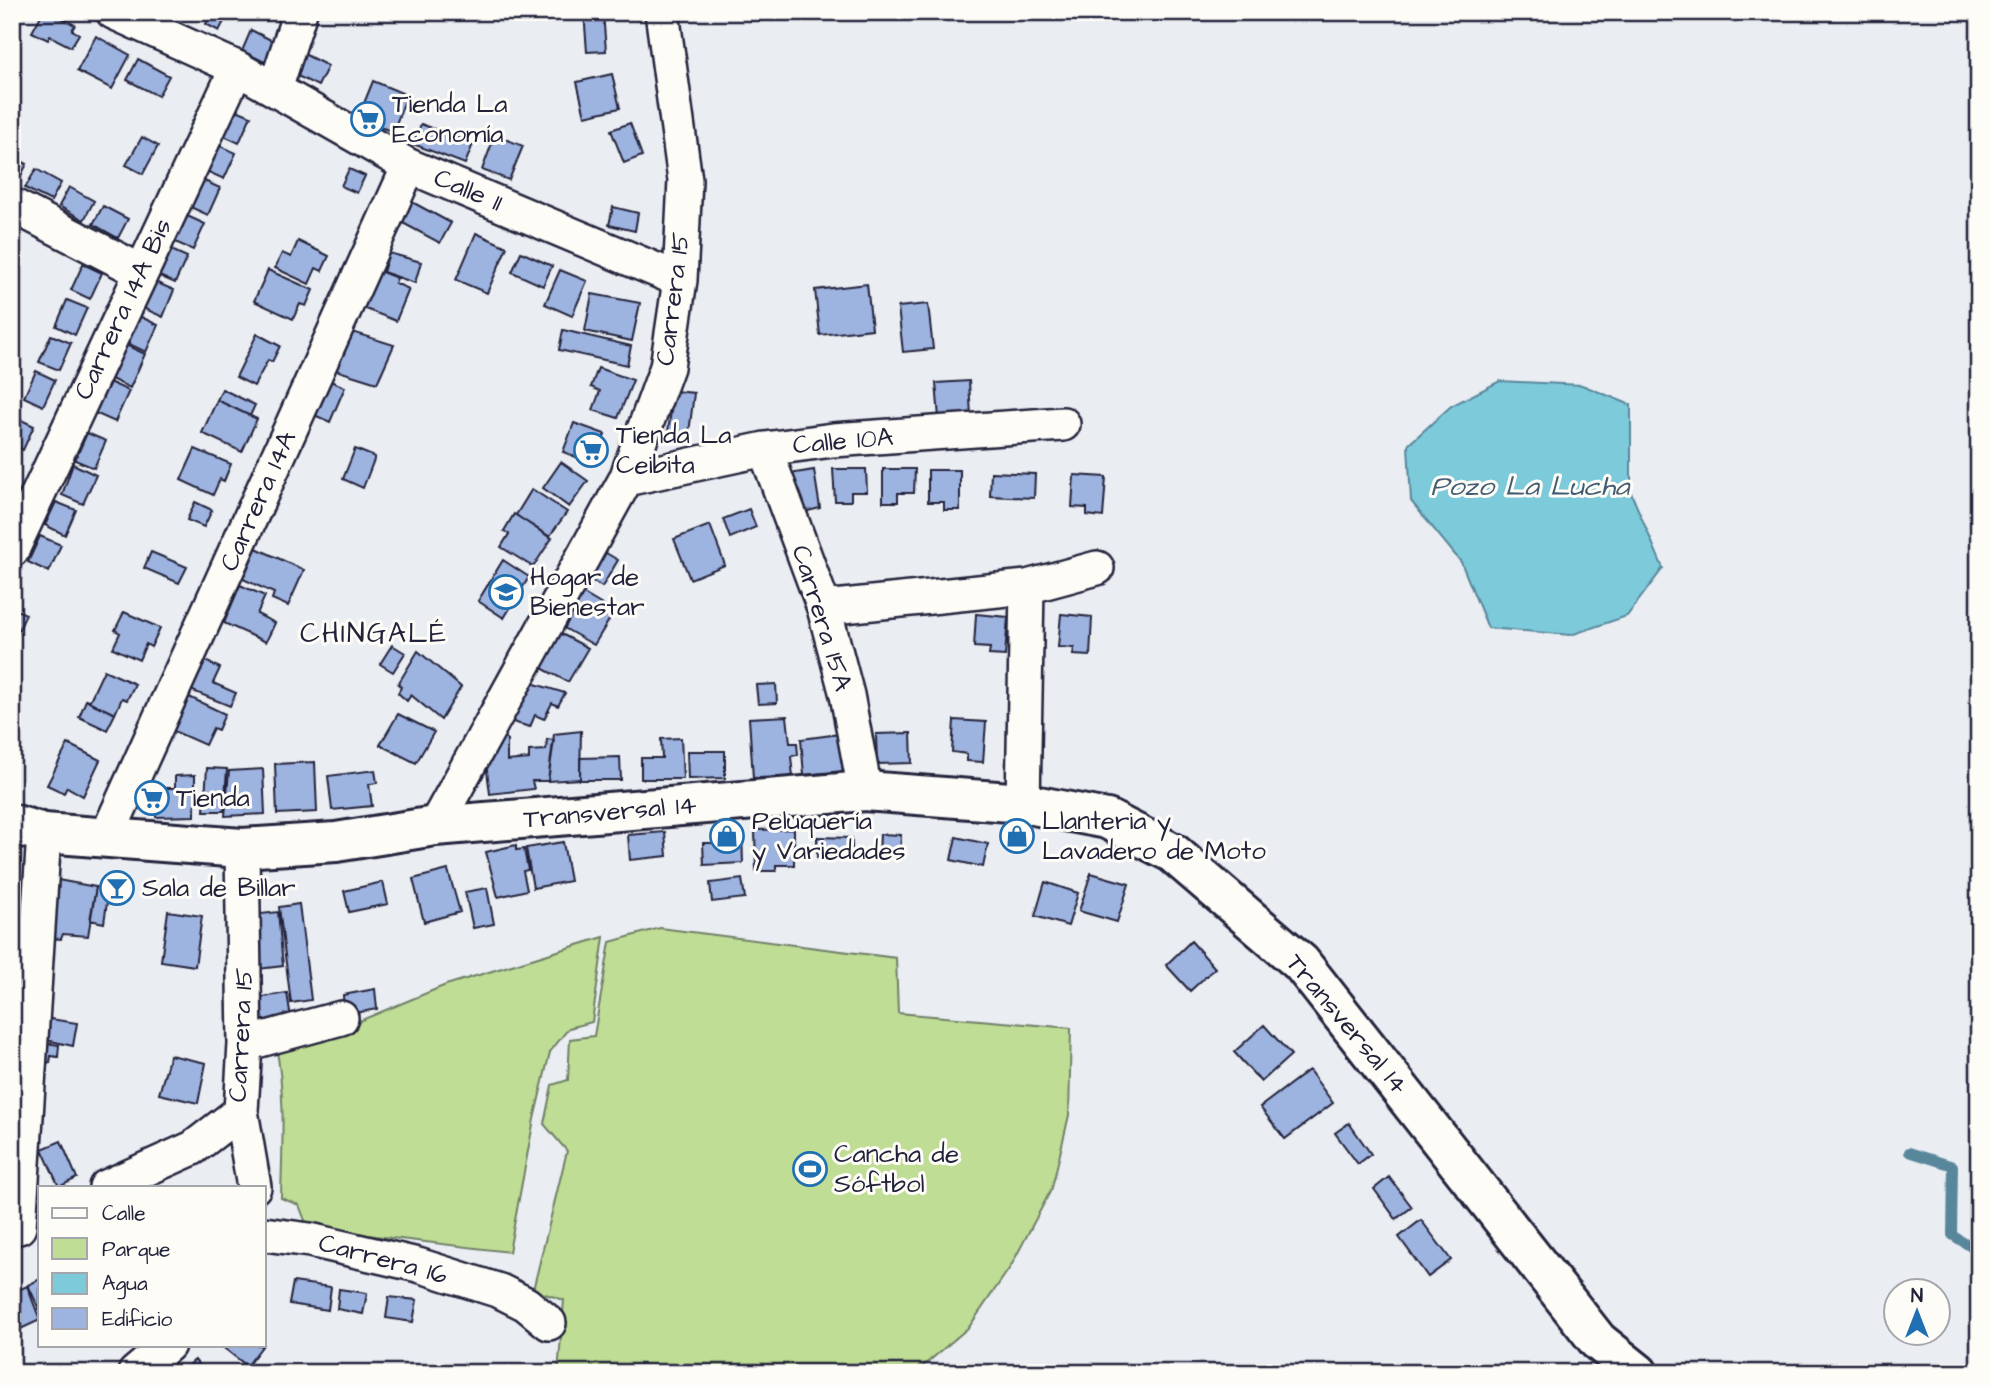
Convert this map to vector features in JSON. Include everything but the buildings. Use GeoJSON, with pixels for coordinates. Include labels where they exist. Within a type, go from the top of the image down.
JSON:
{"type":"FeatureCollection","features":[{"type":"Feature","properties":{"kind":"street","name":"Calle 11"},"geometry":{"type":"LineString","coordinates":[[113,12],[237,68],[408,166],[680,280]]}},
{"type":"Feature","properties":{"kind":"street"},"geometry":{"type":"LineString","coordinates":[[275,89],[300,12]]}},
{"type":"Feature","properties":{"kind":"street","name":"Carrera 15"},"geometry":{"type":"LineString","coordinates":[[435,826],[626,479],[667,367],[680,280],[685,180],[662,12]]}},
{"type":"Feature","properties":{"kind":"street","name":"Carrera 14A Bis"},"geometry":{"type":"LineString","coordinates":[[12,550],[237,68]]}},
{"type":"Feature","properties":{"kind":"street","name":"Carrera 14A"},"geometry":{"type":"LineString","coordinates":[[107,836],[408,166]]}},
{"type":"Feature","properties":{"kind":"street"},"geometry":{"type":"LineString","coordinates":[[12,205],[140,271]]}},
{"type":"Feature","properties":{"kind":"street","name":"Calle 10A"},"geometry":{"type":"LineString","coordinates":[[626,479],[765,449],[833,440],[1063,425]]}},
{"type":"Feature","properties":{"kind":"street","name":"Carrera 15A"},"geometry":{"type":"LineString","coordinates":[[765,449],[824,608],[847,695],[865,791]]}},
{"type":"Feature","properties":{"kind":"street"},"geometry":{"type":"LineString","coordinates":[[824,608],[1027,587],[1097,568]]}},
{"type":"Feature","properties":{"kind":"street"},"geometry":{"type":"LineString","coordinates":[[1023,803],[1027,587]]}},
{"type":"Feature","properties":{"kind":"street","name":"Transversal 14"},"geometry":{"type":"LineString","coordinates":[[28,828],[242,848],[336,842],[435,826],[865,791],[1023,803],[1107,819],[1173,853],[1301,963],[1598,1341],[1638,1373]]}},
{"type":"Feature","properties":{"kind":"street"},"geometry":{"type":"LineString","coordinates":[[24,1225],[28,828]]}},
{"type":"Feature","properties":{"kind":"street","name":"Carrera 15"},"geometry":{"type":"LineString","coordinates":[[108,1186],[193,1148],[241,1111],[245,1044],[242,848]]}},
{"type":"Feature","properties":{"kind":"street"},"geometry":{"type":"LineString","coordinates":[[245,1044],[341,1018]]}},
{"type":"Feature","properties":{"kind":"street"},"geometry":{"type":"LineString","coordinates":[[241,1111],[254,1186]]}},
{"type":"Feature","properties":{"kind":"street","name":"Carrera 16"},"geometry":{"type":"LineString","coordinates":[[266,1234],[310,1240],[418,1265],[500,1291],[526,1304],[549,1323]]}},
{"type":"Feature","properties":{"kind":"street"},"geometry":{"type":"LineString","coordinates":[[135,1373],[168,1346]]}},
{"type":"Feature","properties":{"kind":"green space","name":"Cancha de Sóftbol"},"geometry":{"type":"Polygon","coordinates":[[[660,928],[896,958],[898,1013],[1071,1028],[1069,1115],[1052,1188],[1011,1266],[969,1327],[915,1373],[558,1373],[564,1300],[533,1290],[567,1151],[544,1124],[552,1085],[568,1080],[570,1039],[594,1036],[610,942],[660,928]]]}},
{"type":"Feature","properties":{"kind":"green space"},"geometry":{"type":"Polygon","coordinates":[[[604,937],[592,1022],[569,1028],[550,1052],[534,1119],[509,1252],[308,1228],[299,1205],[281,1198],[282,1103],[276,1046],[357,1022],[446,985],[604,937]]]}},
{"type":"Feature","properties":{"kind":"water","name":"Pozo La Lucha"},"geometry":{"type":"Polygon","coordinates":[[[1500,381],[1582,385],[1631,405],[1631,493],[1663,568],[1627,616],[1571,635],[1488,628],[1461,562],[1411,501],[1408,445],[1451,406],[1500,381]]]}},
{"type":"Feature","properties":{"kind":"waterway"},"geometry":{"type":"LineString","coordinates":[[1909,1152],[1953,1166],[1952,1235],[1979,1252]]}},
{"type":"Feature","properties":{"kind":"place","name":"Tienda La Economía"},"geometry":{"type":"Point","coordinates":[368,119]}},
{"type":"Feature","properties":{"kind":"place","name":"Tienda La Ceibita"},"geometry":{"type":"Point","coordinates":[591,450]}},
{"type":"Feature","properties":{"kind":"place","name":"Hogar de Bienestar"},"geometry":{"type":"Point","coordinates":[506,592]}},
{"type":"Feature","properties":{"kind":"place","name":"Tienda"},"geometry":{"type":"Point","coordinates":[152,798]}},
{"type":"Feature","properties":{"kind":"place","name":"Peluquería y Variedades"},"geometry":{"type":"Point","coordinates":[727,836]}},
{"type":"Feature","properties":{"kind":"place","name":"Llanteria y Lavadero de Moto"},"geometry":{"type":"Point","coordinates":[1017,836]}},
{"type":"Feature","properties":{"kind":"place","name":"Sala de Billar"},"geometry":{"type":"Point","coordinates":[117,888]}},
{"type":"Feature","properties":{"kind":"place","name":"Cancha de Sóftbol"},"geometry":{"type":"Point","coordinates":[810,1169]}},
{"type":"Feature","properties":{"kind":"district","name":"CHINGALÉ"},"geometry":{"type":"Point","coordinates":[374,633]}}]}
